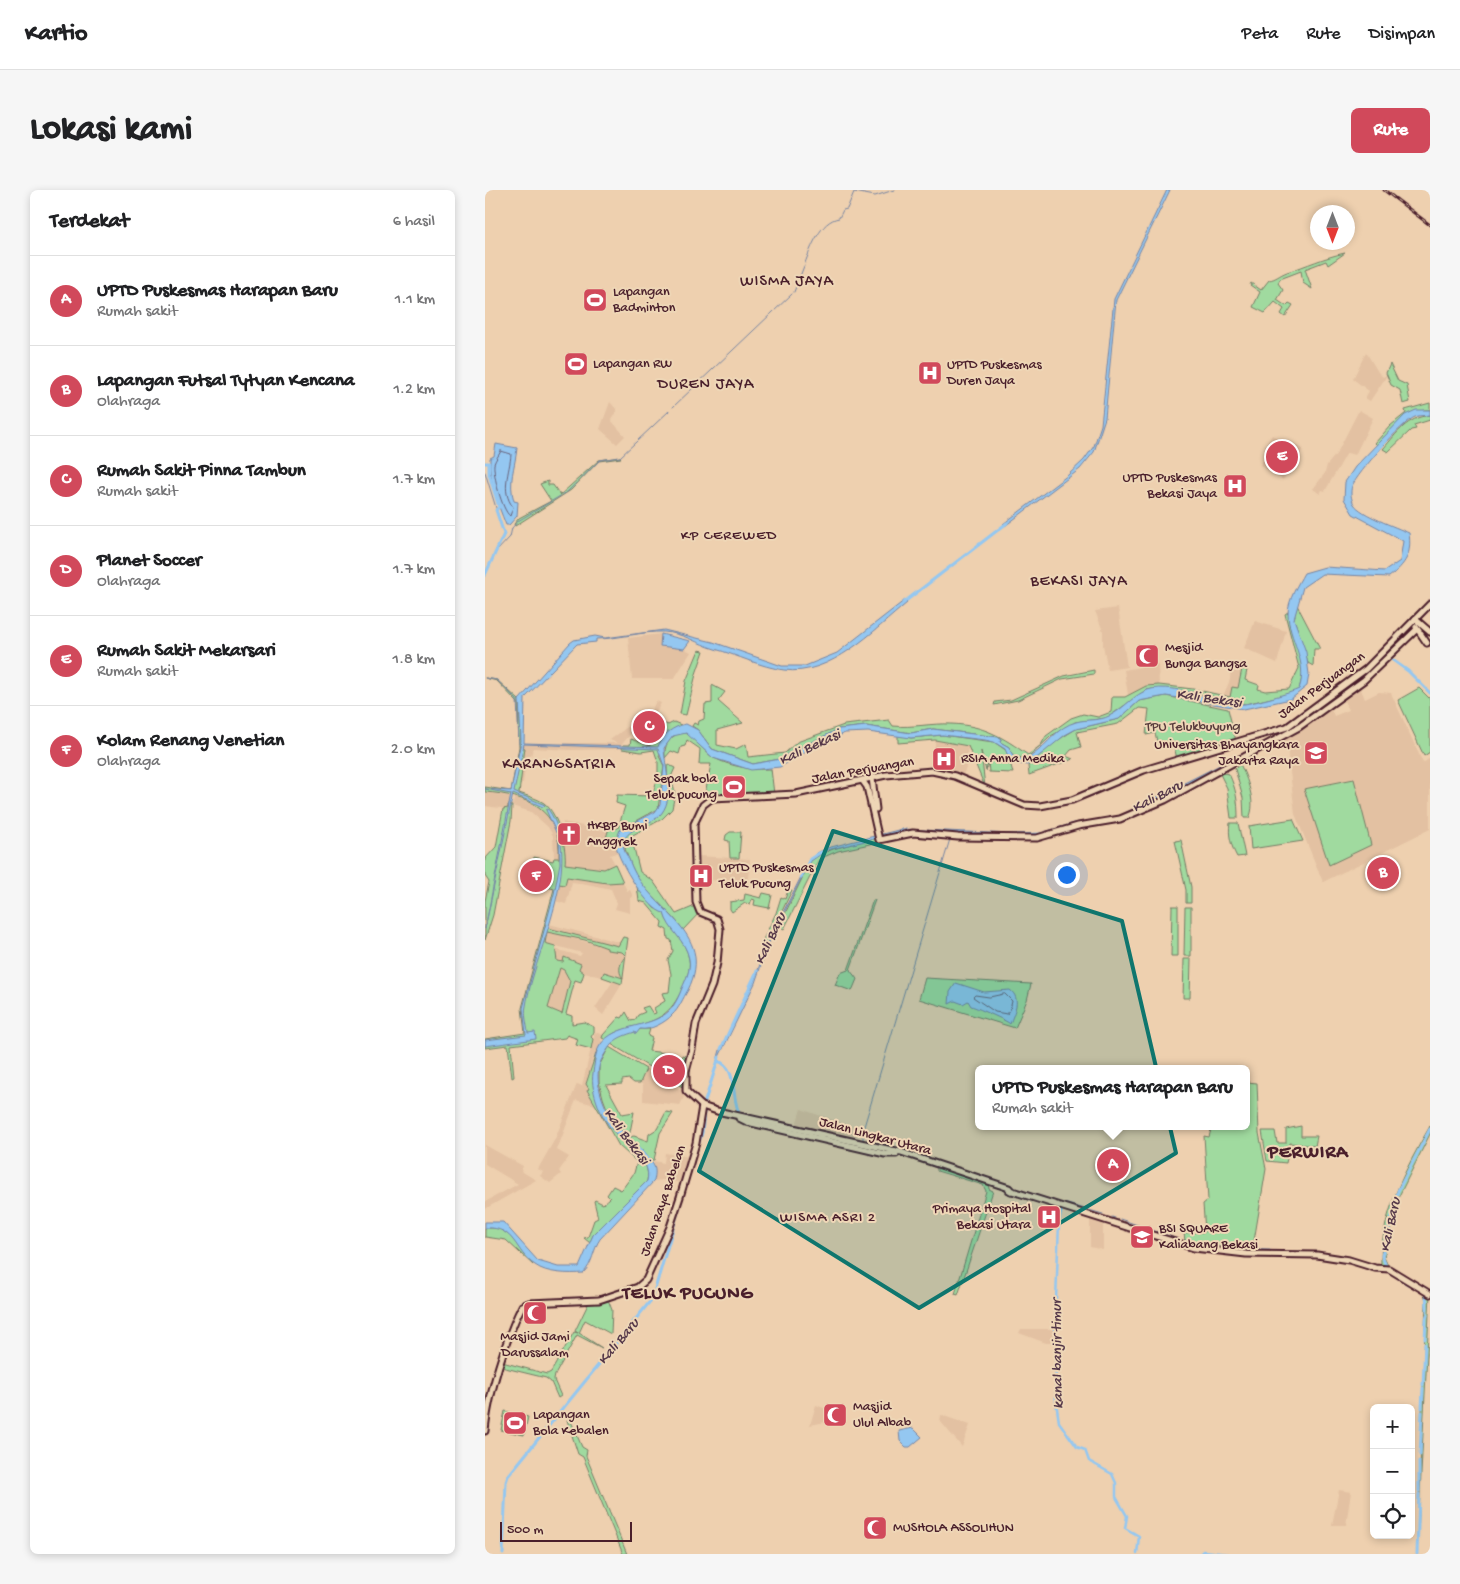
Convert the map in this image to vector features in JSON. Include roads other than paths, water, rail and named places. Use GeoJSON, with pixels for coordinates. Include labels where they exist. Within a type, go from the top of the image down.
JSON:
{"type":"FeatureCollection","features":[{"type":"Feature","properties":{"kind":"main road","name":"Jalan Perjuangan"},"geometry":{"type":"LineString","coordinates":[[880,836],[913,833],[958,837],[1037,838],[1077,826],[1119,820],[1163,800],[1297,725],[1385,657],[1416,624],[1430,604]]}},
{"type":"Feature","properties":{"kind":"main road"},"geometry":{"type":"LineString","coordinates":[[1416,624],[1430,632],[1426,637],[1429,643]]}},
{"type":"Feature","properties":{"kind":"main road"},"geometry":{"type":"LineString","coordinates":[[1416,624],[1429,643]]}},
{"type":"Feature","properties":{"kind":"main road","name":"Jalan Perjuangan"},"geometry":{"type":"LineString","coordinates":[[686,1091],[686,1071],[696,1024],[712,985],[720,934],[717,919],[698,910],[696,902],[693,832],[696,818],[703,805],[714,797],[796,794],[914,771],[938,772],[955,776],[1024,805],[1040,806],[1077,799],[1144,770],[1297,725]]}},
{"type":"Feature","properties":{"kind":"main road"},"geometry":{"type":"LineString","coordinates":[[872,778],[871,786],[880,836]]}},
{"type":"Feature","properties":{"kind":"main road"},"geometry":{"type":"LineString","coordinates":[[862,780],[867,787],[880,836]]}},
{"type":"Feature","properties":{"kind":"main road","name":"Jalan Lingkar Utara"},"geometry":{"type":"LineString","coordinates":[[686,1091],[703,1107],[889,1154],[900,1154]]}},
{"type":"Feature","properties":{"kind":"main road","name":"Jalan Raya Babelan"},"geometry":{"type":"LineString","coordinates":[[485,1431],[488,1409],[507,1342],[522,1306],[525,1304],[599,1300],[637,1287],[646,1280],[670,1227],[696,1143],[703,1107]]}},
{"type":"Feature","properties":{"kind":"main road","name":"Jalan Lingkar Utara"},"geometry":{"type":"LineString","coordinates":[[730,1114],[747,1122],[833,1139],[864,1143],[1194,1248],[1247,1254],[1315,1255],[1342,1259],[1389,1269],[1417,1284],[1430,1294]]}},
{"type":"Feature","properties":{"kind":"water"},"geometry":{"type":"Polygon","coordinates":[[[1167,190],[1170,190],[1116,300],[1105,418],[1094,452],[1080,469],[1005,526],[1003,524],[1068,475],[1084,460],[1094,446],[1101,425],[1114,299],[1167,190]]]}},
{"type":"Feature","properties":{"kind":"water","name":"Kali Bekasi"},"geometry":{"type":"Polygon","coordinates":[[[1416,410],[1430,410],[1430,415],[1415,417],[1401,428],[1363,470],[1352,486],[1351,491],[1352,500],[1358,508],[1409,533],[1410,547],[1404,563],[1389,577],[1322,574],[1303,587],[1294,619],[1306,652],[1309,674],[1307,686],[1291,699],[1244,709],[1166,696],[1139,701],[1119,719],[1076,729],[1065,735],[1028,765],[1011,763],[1005,749],[994,742],[985,740],[942,735],[911,738],[868,732],[845,733],[813,748],[780,767],[751,770],[713,758],[686,733],[673,736],[664,748],[668,793],[664,809],[659,816],[630,832],[624,842],[624,849],[639,879],[687,936],[694,951],[695,969],[688,990],[674,1013],[657,1025],[648,1029],[640,1029],[636,1034],[635,1032],[616,1040],[603,1057],[599,1065],[598,1075],[601,1095],[609,1114],[620,1129],[651,1161],[655,1170],[654,1181],[600,1239],[589,1265],[583,1273],[558,1273],[540,1268],[528,1260],[509,1235],[495,1228],[485,1228],[485,1222],[503,1222],[538,1261],[558,1267],[579,1267],[593,1235],[647,1181],[648,1173],[643,1160],[610,1127],[598,1105],[593,1089],[595,1059],[597,1051],[603,1042],[611,1035],[661,1017],[669,1011],[687,978],[689,966],[689,959],[684,946],[669,925],[664,913],[650,904],[635,885],[622,863],[616,845],[620,830],[655,812],[660,805],[664,766],[658,749],[524,744],[514,792],[545,805],[543,807],[513,794],[485,929],[511,794],[485,789],[511,791],[521,741],[519,700],[570,643],[574,640],[595,636],[605,638],[664,630],[713,642],[782,666],[805,666],[837,653],[905,600],[907,603],[850,649],[818,666],[801,670],[784,670],[767,666],[709,647],[684,636],[664,632],[596,639],[596,642],[577,644],[525,698],[524,743],[658,747],[662,739],[669,732],[686,724],[698,730],[712,749],[753,764],[780,759],[839,729],[866,726],[911,733],[933,729],[998,737],[1001,739],[1000,742],[1009,747],[1013,756],[1019,759],[1026,759],[1069,724],[1105,718],[1118,711],[1143,692],[1153,689],[1179,690],[1221,701],[1244,704],[1272,698],[1299,689],[1301,679],[1300,660],[1291,632],[1288,608],[1304,573],[1325,567],[1385,571],[1400,561],[1403,541],[1353,514],[1344,499],[1345,482],[1355,467],[1405,415],[1416,410]]]}},
{"type":"Feature","properties":{"kind":"water"},"geometry":{"type":"Polygon","coordinates":[[[496,444],[517,448],[512,474],[512,494],[514,501],[518,502],[517,516],[509,525],[506,525],[494,492],[491,476],[490,458],[494,456],[496,444]]]}},
{"type":"Feature","properties":{"kind":"water"},"geometry":{"type":"Polygon","coordinates":[[[1412,626],[1414,628],[1364,678],[1295,729],[1118,819],[1042,835],[1003,836],[904,832],[827,850],[811,861],[799,883],[768,945],[755,983],[717,1061],[720,1050],[755,978],[768,942],[808,863],[817,853],[827,848],[902,829],[1034,835],[1074,823],[1117,817],[1295,727],[1362,675],[1412,626]]]}},
{"type":"Feature","properties":{"kind":"water"},"geometry":{"type":"Polygon","coordinates":[[[661,634],[690,641],[684,649],[660,646],[661,634]]]}},
{"type":"Feature","properties":{"kind":"water"},"geometry":{"type":"Polygon","coordinates":[[[548,809],[558,831],[562,854],[555,906],[531,983],[525,1009],[528,1033],[535,1032],[536,1039],[485,1046],[485,1040],[526,1035],[523,1008],[554,894],[560,863],[559,839],[546,810],[548,809]]]}},
{"type":"Feature","properties":{"kind":"water"},"geometry":{"type":"Polygon","coordinates":[[[956,983],[984,992],[1010,990],[1016,997],[1016,1002],[1010,1024],[971,1006],[968,1001],[963,1004],[955,1001],[949,1004],[950,992],[956,983]]]}},
{"type":"Feature","properties":{"kind":"water"},"geometry":{"type":"Polygon","coordinates":[[[913,1428],[922,1437],[910,1447],[906,1447],[900,1441],[899,1431],[913,1428]]]}},
{"type":"Feature","properties":{"kind":"waterway"},"geometry":{"type":"LineString","coordinates":[[805,263],[813,243],[821,230],[832,220],[839,218],[843,210],[847,209],[854,192],[875,196],[894,190]]}},
{"type":"Feature","properties":{"kind":"waterway"},"geometry":{"type":"LineString","coordinates":[[794,292],[804,266]]}},
{"type":"Feature","properties":{"kind":"waterway"},"geometry":{"type":"LineString","coordinates":[[673,407],[792,294]]}},
{"type":"Feature","properties":{"kind":"waterway"},"geometry":{"type":"LineString","coordinates":[[496,552],[510,537],[512,528],[518,521],[567,492],[600,460],[620,457],[669,411]]}},
{"type":"Feature","properties":{"kind":"waterway"},"geometry":{"type":"LineString","coordinates":[[485,463],[489,463],[489,474],[499,507],[496,510],[504,534],[485,575]]}},
{"type":"Feature","properties":{"kind":"waterway"},"geometry":{"type":"LineString","coordinates":[[485,472],[504,534],[496,552]]}},
{"type":"Feature","properties":{"kind":"waterway"},"geometry":{"type":"LineString","coordinates":[[903,603],[1007,523]]}},
{"type":"Feature","properties":{"kind":"waterway","name":"Kali Baru"},"geometry":{"type":"LineString","coordinates":[[1387,656],[1408,671],[1430,693]]}},
{"type":"Feature","properties":{"kind":"waterway"},"geometry":{"type":"LineString","coordinates":[[485,678],[497,680],[517,700],[519,744]]}},
{"type":"Feature","properties":{"kind":"waterway","name":"Kali Baru"},"geometry":{"type":"LineString","coordinates":[[1012,835],[1043,834]]}},
{"type":"Feature","properties":{"kind":"waterway"},"geometry":{"type":"LineString","coordinates":[[863,1142],[863,1130],[950,839]]}},
{"type":"Feature","properties":{"kind":"waterway","name":"Kali Baru"},"geometry":{"type":"LineString","coordinates":[[801,877],[810,859],[821,852]]}},
{"type":"Feature","properties":{"kind":"waterway","name":"Kali Baru"},"geometry":{"type":"LineString","coordinates":[[721,1049],[757,971]]}},
{"type":"Feature","properties":{"kind":"waterway","name":"Kali Baru"},"geometry":{"type":"LineString","coordinates":[[696,1151],[702,1133],[705,1101],[719,1057]]}},
{"type":"Feature","properties":{"kind":"waterway"},"geometry":{"type":"LineString","coordinates":[[718,1061],[729,1070],[741,1117]]}},
{"type":"Feature","properties":{"kind":"waterway","name":"Kali Baru"},"geometry":{"type":"LineString","coordinates":[[1408,1284],[1388,1271],[1382,1256],[1398,1191],[1430,1129]]}},
{"type":"Feature","properties":{"kind":"waterway","name":"Kali Baru"},"geometry":{"type":"LineString","coordinates":[[503,1554],[506,1482],[508,1476],[652,1299],[686,1185]]}},
{"type":"Feature","properties":{"kind":"waterway"},"geometry":{"type":"LineString","coordinates":[[1064,1203],[1103,1214]]}},
{"type":"Feature","properties":{"kind":"waterway","name":"kanal banjir timur"},"geometry":{"type":"LineString","coordinates":[[1062,1208],[1059,1223],[1055,1326],[1056,1402],[1059,1422],[1077,1447],[1085,1450],[1089,1461],[1112,1474],[1116,1483],[1116,1497],[1127,1516],[1125,1528],[1139,1536],[1137,1554]]}},
{"type":"Feature","properties":{"kind":"waterway"},"geometry":{"type":"LineString","coordinates":[[1120,1219],[1181,1240]]}},
{"type":"Feature","properties":{"kind":"waterway"},"geometry":{"type":"LineString","coordinates":[[1189,1242],[1203,1246],[1228,1248]]}},
{"type":"Feature","properties":{"kind":"waterway"},"geometry":{"type":"LineString","coordinates":[[1231,1249],[1270,1250]]}},
{"type":"Feature","properties":{"kind":"waterway"},"geometry":{"type":"LineString","coordinates":[[1273,1251],[1282,1252]]}},
{"type":"Feature","properties":{"kind":"waterway"},"geometry":{"type":"LineString","coordinates":[[1288,1252],[1309,1252]]}},
{"type":"Feature","properties":{"kind":"waterway","name":"Kali Baru"},"geometry":{"type":"LineString","coordinates":[[1423,1292],[1426,1294],[1427,1307]]}},
{"type":"Feature","properties":{"kind":"waterway","name":"Kali Baru"},"geometry":{"type":"LineString","coordinates":[[1427,1307],[1427,1312]]}},
{"type":"Feature","properties":{"kind":"waterway"},"geometry":{"type":"LineString","coordinates":[[1426,1319],[1427,1315]]}},
{"type":"Feature","properties":{"kind":"waterway"},"geometry":{"type":"LineString","coordinates":[[1425,1339],[1426,1321]]}},
{"type":"Feature","properties":{"kind":"waterway"},"geometry":{"type":"LineString","coordinates":[[1423,1385],[1425,1344]]}},
{"type":"Feature","properties":{"kind":"waterway"},"geometry":{"type":"LineString","coordinates":[[1422,1408],[1423,1388]]}},
{"type":"Feature","properties":{"kind":"waterway"},"geometry":{"type":"LineString","coordinates":[[1420,1455],[1422,1412]]}},
{"type":"Feature","properties":{"kind":"waterway"},"geometry":{"type":"LineString","coordinates":[[1419,1461],[1419,1491]]}},
{"type":"Feature","properties":{"kind":"waterway"},"geometry":{"type":"LineString","coordinates":[[1417,1554],[1419,1494]]}},
{"type":"Feature","properties":{"kind":"waterway","name":"kanal banjir timur"},"geometry":{"type":"LineString","coordinates":[[1200,1554],[1203,1551],[1227,1554]]}},
{"type":"Feature","properties":{"kind":"railway"},"geometry":{"type":"LineString","coordinates":[[1384,190],[1430,225]]}},
{"type":"Feature","properties":{"kind":"place","name":"Lapangan Badminton"},"geometry":{"type":"Point","coordinates":[595,300]}},
{"type":"Feature","properties":{"kind":"place","name":"Lapangan RW"},"geometry":{"type":"Point","coordinates":[576,364]}},
{"type":"Feature","properties":{"kind":"place","name":"UPTD Puskesmas Duren Jaya"},"geometry":{"type":"Point","coordinates":[930,373]}},
{"type":"Feature","properties":{"kind":"place","name":"Rumah Sakit Mekarsari"},"geometry":{"type":"Point","coordinates":[1282,457]}},
{"type":"Feature","properties":{"kind":"place","name":"UPTD Puskesmas Bekasi Jaya"},"geometry":{"type":"Point","coordinates":[1235,486]}},
{"type":"Feature","properties":{"kind":"place","name":"Mesjid Bunga Bangsa"},"geometry":{"type":"Point","coordinates":[1147,656]}},
{"type":"Feature","properties":{"kind":"place","name":"Rumah Sakit Pinna Tambun"},"geometry":{"type":"Point","coordinates":[649,727]}},
{"type":"Feature","properties":{"kind":"place","name":"Universitas Bhayangkara Jakarta Raya"},"geometry":{"type":"Point","coordinates":[1316,753]}},
{"type":"Feature","properties":{"kind":"place","name":"RSIA Anna Medika"},"geometry":{"type":"Point","coordinates":[944,759]}},
{"type":"Feature","properties":{"kind":"place","name":"Sepak bola Teluk pucung"},"geometry":{"type":"Point","coordinates":[734,787]}},
{"type":"Feature","properties":{"kind":"place","name":"HKBP Bumi Anggrek"},"geometry":{"type":"Point","coordinates":[569,834]}},
{"type":"Feature","properties":{"kind":"place","name":"Lapangan Futsal Tytyan Kencana"},"geometry":{"type":"Point","coordinates":[1383,873]}},
{"type":"Feature","properties":{"kind":"place","name":"Kolam Renang Venetian"},"geometry":{"type":"Point","coordinates":[536,876]}},
{"type":"Feature","properties":{"kind":"place","name":"UPTD Puskesmas Teluk Pucung"},"geometry":{"type":"Point","coordinates":[701,876]}},
{"type":"Feature","properties":{"kind":"place","name":"Planet Soccer"},"geometry":{"type":"Point","coordinates":[669,1071]}},
{"type":"Feature","properties":{"kind":"place","name":"UPTD Puskesmas Harapan Baru"},"geometry":{"type":"Point","coordinates":[1113,1165]}},
{"type":"Feature","properties":{"kind":"place","name":"Primaya Hospital Bekasi Utara"},"geometry":{"type":"Point","coordinates":[1049,1217]}},
{"type":"Feature","properties":{"kind":"place","name":"BSI SQUARE Kaliabang Bekasi"},"geometry":{"type":"Point","coordinates":[1142,1237]}},
{"type":"Feature","properties":{"kind":"place","name":"Masjid Jami Darussalam"},"geometry":{"type":"Point","coordinates":[535,1313]}},
{"type":"Feature","properties":{"kind":"place","name":"Masjid Ulul Albab"},"geometry":{"type":"Point","coordinates":[835,1415]}},
{"type":"Feature","properties":{"kind":"place","name":"Lapangan Bola Kebalen"},"geometry":{"type":"Point","coordinates":[515,1423]}},
{"type":"Feature","properties":{"kind":"place","name":"MUSHOLA ASSOLIHUN"},"geometry":{"type":"Point","coordinates":[875,1528]}},
{"type":"Feature","properties":{"kind":"district","name":"WISMA JAYA"},"geometry":{"type":"Point","coordinates":[787,282]}},
{"type":"Feature","properties":{"kind":"district","name":"DUREN JAYA"},"geometry":{"type":"Point","coordinates":[706,385]}},
{"type":"Feature","properties":{"kind":"district","name":"KP CEREWED"},"geometry":{"type":"Point","coordinates":[729,536]}},
{"type":"Feature","properties":{"kind":"district","name":"BEKASI JAYA"},"geometry":{"type":"Point","coordinates":[1079,582]}},
{"type":"Feature","properties":{"kind":"district","name":"KARANGSATRIA"},"geometry":{"type":"Point","coordinates":[559,765]}},
{"type":"Feature","properties":{"kind":"district","name":"PERWIRA"},"geometry":{"type":"Point","coordinates":[1308,1153]}},
{"type":"Feature","properties":{"kind":"district","name":"WISMA ASRI 2"},"geometry":{"type":"Point","coordinates":[828,1218]}},
{"type":"Feature","properties":{"kind":"district","name":"TELUK PUCUNG"},"geometry":{"type":"Point","coordinates":[688,1294]}},
{"type":"Feature","properties":{"kind":"park label","name":"TPU Telukbuyung"},"geometry":{"type":"Point","coordinates":[1193,727]}}]}
